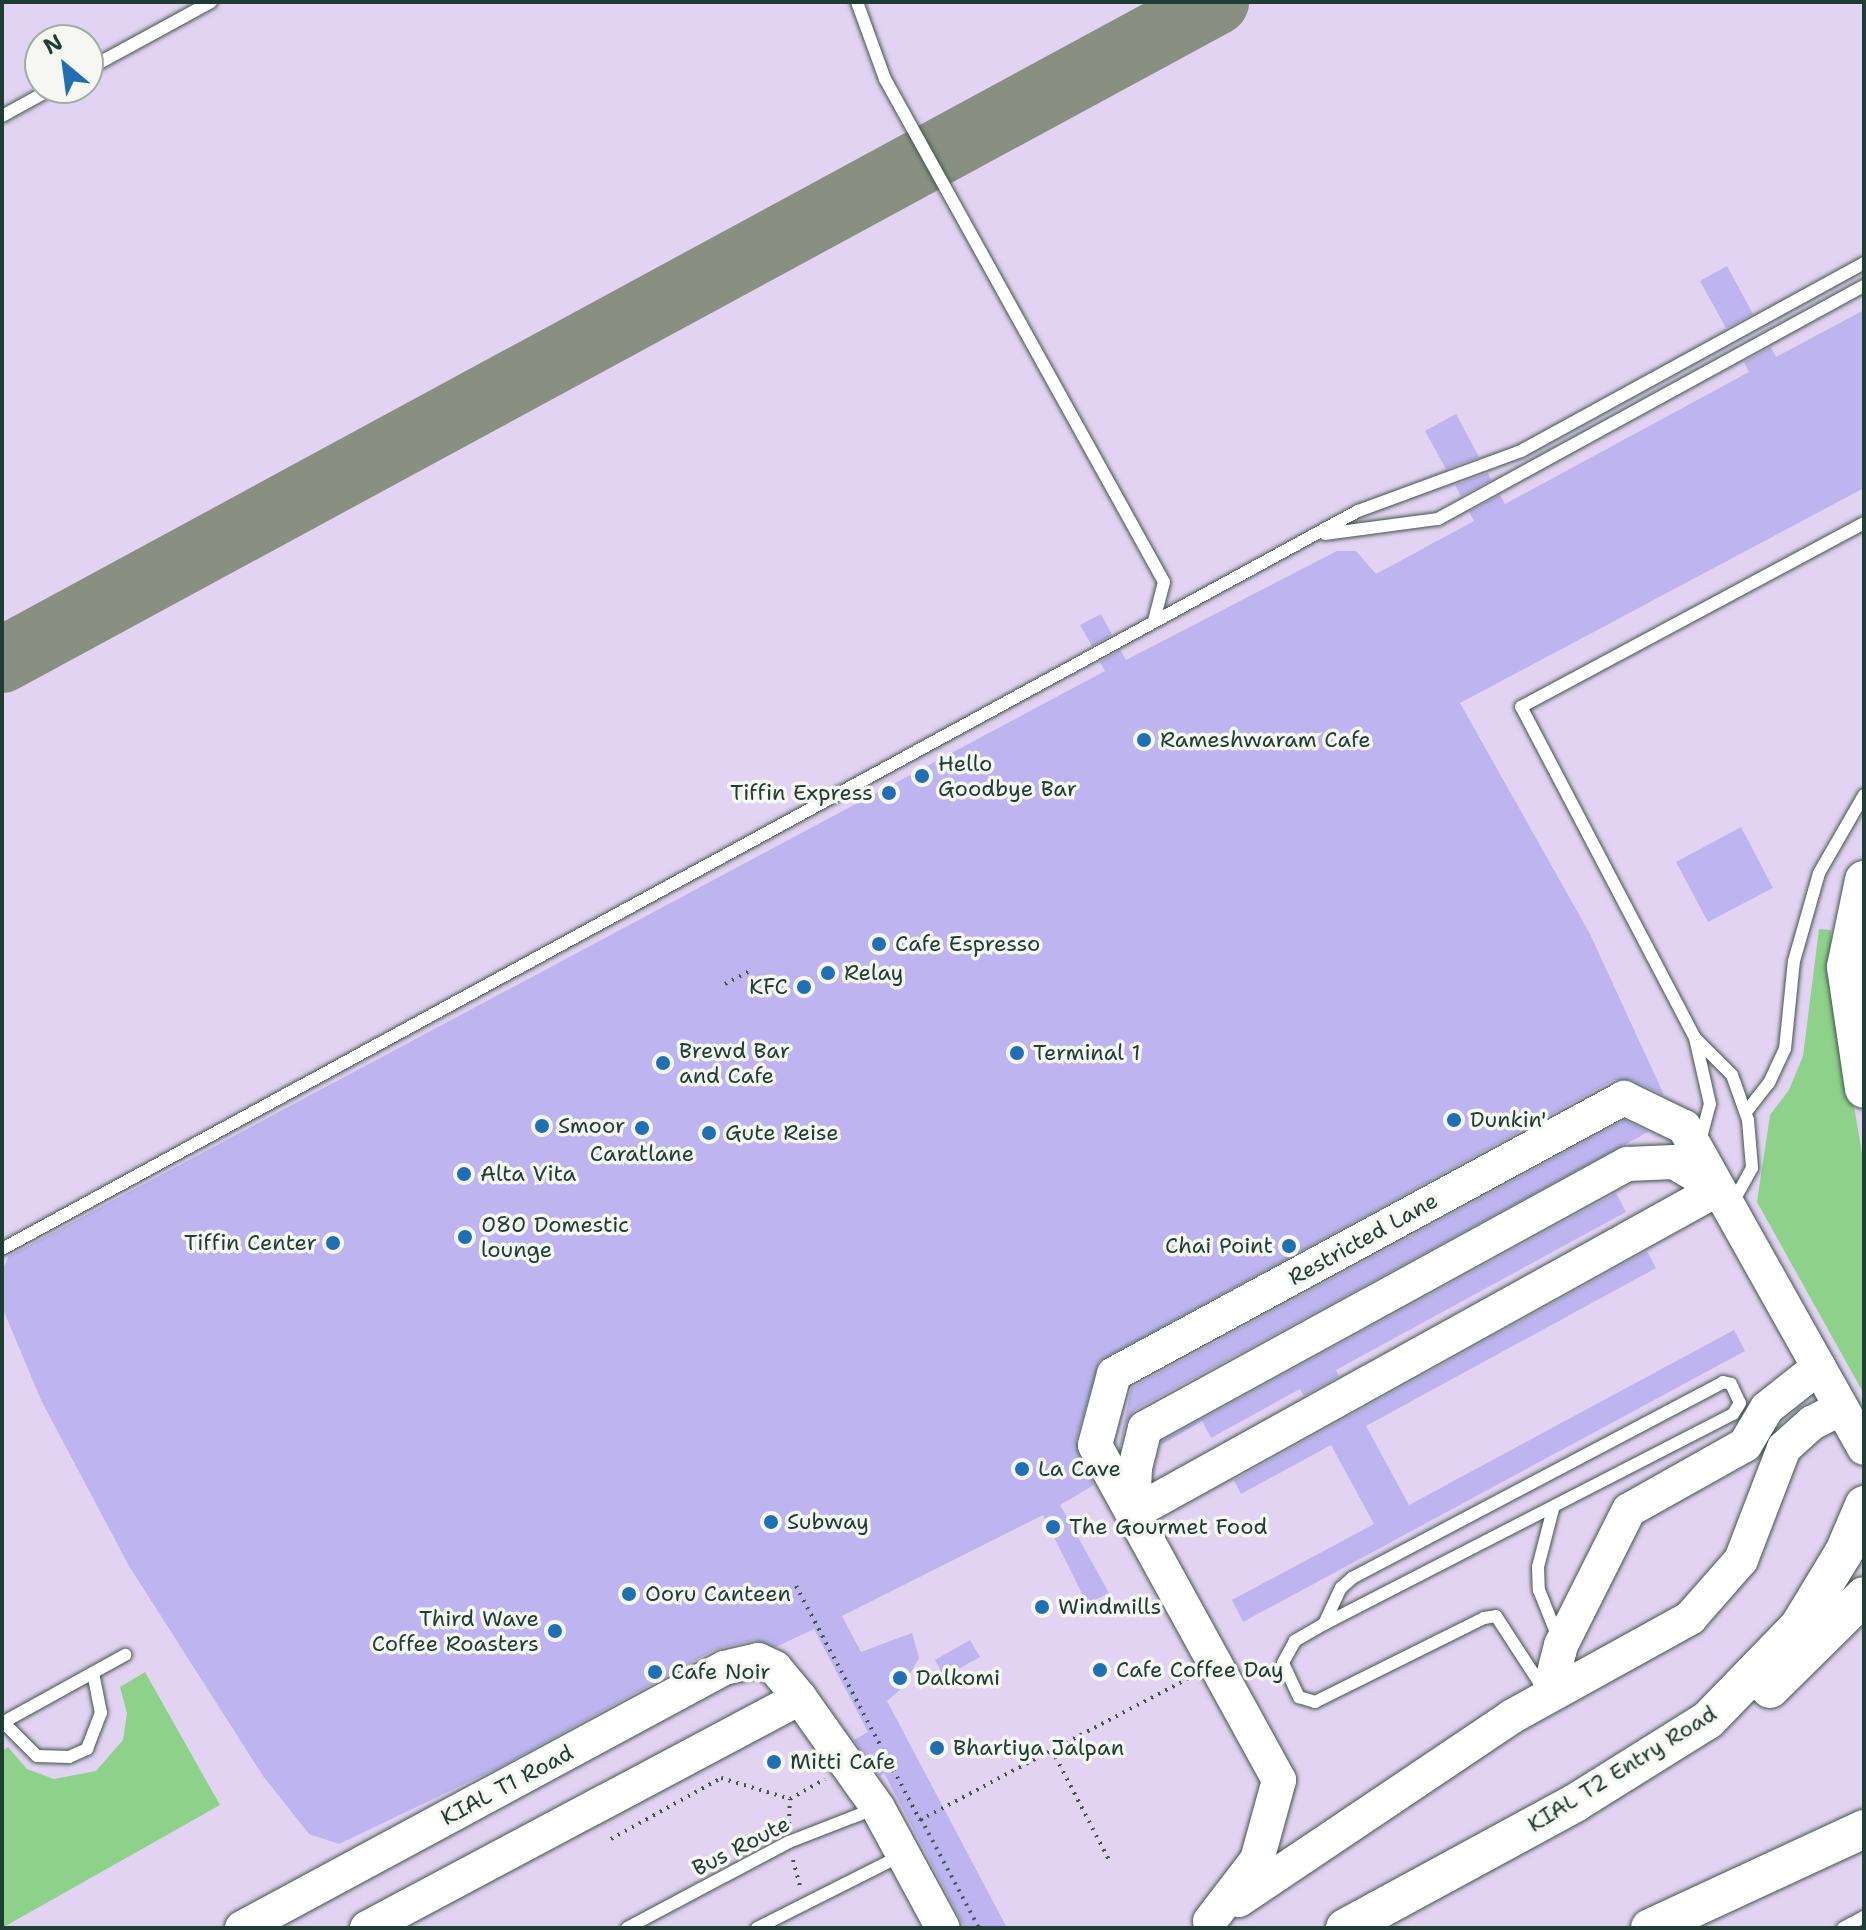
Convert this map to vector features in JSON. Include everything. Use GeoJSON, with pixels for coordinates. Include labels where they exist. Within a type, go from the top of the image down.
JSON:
{"type":"FeatureCollection","features":[{"type":"Feature","properties":{"kind":"main road"},"geometry":{"type":"LineString","coordinates":[[1864,880],[1854,908],[1846,967],[1864,1089]]}},
{"type":"Feature","properties":{"kind":"main road","name":"Restricted Lane"},"geometry":{"type":"LineString","coordinates":[[1133,1513],[1095,1445],[1114,1374],[1624,1098],[1684,1127],[1864,1447]]}},
{"type":"Feature","properties":{"kind":"main road"},"geometry":{"type":"LineString","coordinates":[[1133,1513],[1724,1199],[1699,1172],[1674,1162],[1627,1164],[1145,1428],[1135,1468],[1133,1513],[1279,1780],[1257,1860],[1204,1924]]}},
{"type":"Feature","properties":{"kind":"main road"},"geometry":{"type":"LineString","coordinates":[[1548,1696],[1561,1645],[1629,1510],[1745,1445],[1767,1408],[1819,1367]]}},
{"type":"Feature","properties":{"kind":"main road"},"geometry":{"type":"LineString","coordinates":[[1204,1924],[1403,1785],[1548,1696],[1669,1633],[1710,1600],[1752,1539],[1784,1448],[1804,1429],[1841,1408]]}},
{"type":"Feature","properties":{"kind":"main road","name":"KIAL T2 Entry Road"},"geometry":{"type":"LineString","coordinates":[[1345,1928],[1575,1803],[1708,1720],[1761,1671],[1823,1590],[1864,1505]]}},
{"type":"Feature","properties":{"kind":"main road"},"geometry":{"type":"LineString","coordinates":[[1575,1803],[1741,1711],[1811,1654],[1864,1596]]}},
{"type":"Feature","properties":{"kind":"main road","name":"KIAL T1 Road"},"geometry":{"type":"LineString","coordinates":[[242,1928],[724,1668],[758,1660],[775,1668],[800,1698]]}},
{"type":"Feature","properties":{"kind":"main road"},"geometry":{"type":"LineString","coordinates":[[367,1928],[800,1698],[878,1808],[943,1928]]}},
{"type":"Feature","properties":{"kind":"main road"},"geometry":{"type":"LineString","coordinates":[[1650,1928],[1718,1892],[1864,1829]]}},
{"type":"Feature","properties":{"kind":"main road"},"geometry":{"type":"LineString","coordinates":[[1718,1892],[1864,1845]]}},
{"type":"Feature","properties":{"kind":"lane"},"geometry":{"type":"LineString","coordinates":[[104,60],[211,2]]}},
{"type":"Feature","properties":{"kind":"lane"},"geometry":{"type":"LineString","coordinates":[[857,2],[885,79],[1164,582],[1154,621]]}},
{"type":"Feature","properties":{"kind":"lane"},"geometry":{"type":"LineString","coordinates":[[2,116],[24,104]]}},
{"type":"Feature","properties":{"kind":"lane"},"geometry":{"type":"LineString","coordinates":[[2,1249],[1306,539],[1419,484],[1521,451],[1864,263]]}},
{"type":"Feature","properties":{"kind":"lane"},"geometry":{"type":"LineString","coordinates":[[1306,539],[1358,526],[1409,526],[1438,519],[1864,286]]}},
{"type":"Feature","properties":{"kind":"lane"},"geometry":{"type":"LineString","coordinates":[[1697,1152],[1710,1104],[1695,1038],[1521,707],[1864,523]]}},
{"type":"Feature","properties":{"kind":"lane"},"geometry":{"type":"LineString","coordinates":[[1746,1112],[1769,1083],[1785,1049],[1794,961],[1819,873],[1864,795]]}},
{"type":"Feature","properties":{"kind":"lane"},"geometry":{"type":"LineString","coordinates":[[1695,1038],[1732,1075],[1746,1112],[1752,1168],[1724,1199]]}},
{"type":"Feature","properties":{"kind":"lane"},"geometry":{"type":"LineString","coordinates":[[1324,1624],[1341,1588],[1352,1578],[1723,1382],[1738,1392],[1733,1414],[1324,1624],[1286,1649],[1287,1680],[1299,1697],[1315,1702],[1484,1618],[1496,1616],[1548,1696]]}},
{"type":"Feature","properties":{"kind":"lane"},"geometry":{"type":"LineString","coordinates":[[1553,1509],[1538,1579],[1546,1614],[1561,1645]]}},
{"type":"Feature","properties":{"kind":"lane"},"geometry":{"type":"LineString","coordinates":[[93,1673],[101,1713],[87,1749],[69,1757],[37,1756],[3,1723],[125,1655]]}},
{"type":"Feature","properties":{"kind":"lane","name":"Bus Route"},"geometry":{"type":"LineString","coordinates":[[627,1928],[789,1842],[878,1808]]}},
{"type":"Feature","properties":{"kind":"lane"},"geometry":{"type":"LineString","coordinates":[[757,1928],[903,1855]]}},
{"type":"Feature","properties":{"kind":"lane"},"geometry":{"type":"LineString","coordinates":[[1843,1928],[1864,1917]]}},
{"type":"Feature","properties":{"kind":"path"},"geometry":{"type":"LineString","coordinates":[[725,984],[751,970]]}},
{"type":"Feature","properties":{"kind":"path"},"geometry":{"type":"LineString","coordinates":[[796,1586],[920,1820],[1217,1663]]}},
{"type":"Feature","properties":{"kind":"path"},"geometry":{"type":"LineString","coordinates":[[611,1839],[721,1778],[790,1799],[883,1746]]}},
{"type":"Feature","properties":{"kind":"path"},"geometry":{"type":"LineString","coordinates":[[1052,1750],[1109,1860]]}},
{"type":"Feature","properties":{"kind":"path"},"geometry":{"type":"LineString","coordinates":[[790,1799],[789,1842],[804,1903]]}},
{"type":"Feature","properties":{"kind":"path"},"geometry":{"type":"LineString","coordinates":[[921,1819],[979,1928]]}},
{"type":"Feature","properties":{"kind":"shaded area"},"geometry":{"type":"Polygon","coordinates":[[[2,2],[1864,2],[1864,1928],[2,1928],[2,2]]]}},
{"type":"Feature","properties":{"kind":"green space"},"geometry":{"type":"Polygon","coordinates":[[[1819,929],[1831,930],[1830,965],[1864,1165],[1864,1394],[1757,1202],[1770,1115],[1789,1090],[1803,1056],[1819,929]]]}},
{"type":"Feature","properties":{"kind":"green space"},"geometry":{"type":"Polygon","coordinates":[[[145,1672],[220,1805],[2,1928],[2,1751],[8,1747],[27,1769],[54,1779],[96,1771],[123,1740],[127,1713],[120,1687],[145,1672]]]}},
{"type":"Feature","properties":{"kind":"building"},"geometry":{"type":"Polygon","coordinates":[[[1727,266],[1753,314],[1726,328],[1700,281],[1727,266]]]}},
{"type":"Feature","properties":{"kind":"building","name":"Terminal 1"},"geometry":{"type":"Polygon","coordinates":[[[1864,310],[1864,488],[1460,703],[1590,934],[1664,1095],[1632,1080],[1614,1080],[1099,1361],[1076,1441],[1094,1485],[1060,1505],[1109,1593],[1087,1604],[1043,1515],[842,1616],[861,1652],[912,1633],[919,1658],[902,1688],[887,1701],[1007,1928],[965,1928],[884,1773],[880,1776],[854,1740],[868,1732],[814,1629],[776,1647],[754,1640],[714,1650],[496,1769],[339,1844],[309,1834],[263,1776],[129,1566],[41,1400],[2,1307],[2,1271],[9,1256],[1105,671],[1100,662],[1120,650],[1126,660],[1337,551],[1356,551],[1376,574],[1474,521],[1469,512],[1500,495],[1505,504],[1749,372],[1744,362],[1771,347],[1776,357],[1864,310]]]}},
{"type":"Feature","properties":{"kind":"building"},"geometry":{"type":"Polygon","coordinates":[[[1456,414],[1479,457],[1446,469],[1425,431],[1456,414]]]}},
{"type":"Feature","properties":{"kind":"building"},"geometry":{"type":"Polygon","coordinates":[[[1488,473],[1491,480],[1461,496],[1455,485],[1488,473]]]}},
{"type":"Feature","properties":{"kind":"building"},"geometry":{"type":"Polygon","coordinates":[[[1101,614],[1112,635],[1092,646],[1080,625],[1101,614]]]}},
{"type":"Feature","properties":{"kind":"building"},"geometry":{"type":"Polygon","coordinates":[[[1741,827],[1773,888],[1708,922],[1676,862],[1741,827]]]}},
{"type":"Feature","properties":{"kind":"building"},"geometry":{"type":"Polygon","coordinates":[[[1625,1120],[1648,1132],[1135,1410],[1126,1423],[1119,1448],[1131,1388],[1625,1120]]]}},
{"type":"Feature","properties":{"kind":"building"},"geometry":{"type":"Polygon","coordinates":[[[1616,1193],[1626,1212],[1336,1370],[1339,1376],[1304,1396],[1300,1389],[1211,1438],[1202,1421],[1161,1445],[1162,1441],[1616,1193]]]}},
{"type":"Feature","properties":{"kind":"building"},"geometry":{"type":"Polygon","coordinates":[[[1647,1251],[1656,1268],[1366,1426],[1409,1505],[1734,1330],[1745,1351],[1243,1622],[1232,1600],[1374,1524],[1331,1445],[1241,1494],[1234,1480],[1647,1251]]]}},
{"type":"Feature","properties":{"kind":"building"},"geometry":{"type":"Polygon","coordinates":[[[970,1640],[980,1657],[944,1677],[935,1660],[970,1640]]]}},
{"type":"Feature","properties":{"kind":"taxiway"},"geometry":{"type":"LineString","coordinates":[[2,660],[1216,2]]}},
{"type":"Feature","properties":{"kind":"place","name":"Rameshwaram Cafe"},"geometry":{"type":"Point","coordinates":[1144,740]}},
{"type":"Feature","properties":{"kind":"place","name":"Hello Goodbye Bar"},"geometry":{"type":"Point","coordinates":[922,776]}},
{"type":"Feature","properties":{"kind":"place","name":"Tiffin Express"},"geometry":{"type":"Point","coordinates":[889,793]}},
{"type":"Feature","properties":{"kind":"place","name":"Cafe Espresso"},"geometry":{"type":"Point","coordinates":[879,944]}},
{"type":"Feature","properties":{"kind":"place","name":"Relay"},"geometry":{"type":"Point","coordinates":[828,973]}},
{"type":"Feature","properties":{"kind":"place","name":"KFC"},"geometry":{"type":"Point","coordinates":[804,987]}},
{"type":"Feature","properties":{"kind":"place","name":"Terminal 1"},"geometry":{"type":"Point","coordinates":[1017,1053]}},
{"type":"Feature","properties":{"kind":"place","name":"Brewd Bar and Cafe"},"geometry":{"type":"Point","coordinates":[663,1063]}},
{"type":"Feature","properties":{"kind":"place","name":"Dunkin'"},"geometry":{"type":"Point","coordinates":[1454,1120]}},
{"type":"Feature","properties":{"kind":"place","name":"Smoor"},"geometry":{"type":"Point","coordinates":[542,1126]}},
{"type":"Feature","properties":{"kind":"place","name":"Caratlane"},"geometry":{"type":"Point","coordinates":[642,1128]}},
{"type":"Feature","properties":{"kind":"place","name":"Gute Reise"},"geometry":{"type":"Point","coordinates":[709,1133]}},
{"type":"Feature","properties":{"kind":"place","name":"Alta Vita"},"geometry":{"type":"Point","coordinates":[464,1174]}},
{"type":"Feature","properties":{"kind":"place","name":"080 Domestic lounge"},"geometry":{"type":"Point","coordinates":[465,1237]}},
{"type":"Feature","properties":{"kind":"place","name":"Tiffin Center"},"geometry":{"type":"Point","coordinates":[333,1243]}},
{"type":"Feature","properties":{"kind":"place","name":"Chai Point"},"geometry":{"type":"Point","coordinates":[1289,1246]}},
{"type":"Feature","properties":{"kind":"place","name":"La Cave"},"geometry":{"type":"Point","coordinates":[1022,1469]}},
{"type":"Feature","properties":{"kind":"place","name":"Subway"},"geometry":{"type":"Point","coordinates":[771,1522]}},
{"type":"Feature","properties":{"kind":"place","name":"The Gourmet Food"},"geometry":{"type":"Point","coordinates":[1053,1527]}},
{"type":"Feature","properties":{"kind":"place","name":"Ooru Canteen"},"geometry":{"type":"Point","coordinates":[629,1594]}},
{"type":"Feature","properties":{"kind":"place","name":"Windmills"},"geometry":{"type":"Point","coordinates":[1042,1607]}},
{"type":"Feature","properties":{"kind":"place","name":"Third Wave Coffee Roasters"},"geometry":{"type":"Point","coordinates":[555,1631]}},
{"type":"Feature","properties":{"kind":"place","name":"Cafe Coffee Day"},"geometry":{"type":"Point","coordinates":[1100,1670]}},
{"type":"Feature","properties":{"kind":"place","name":"Cafe Noir"},"geometry":{"type":"Point","coordinates":[655,1672]}},
{"type":"Feature","properties":{"kind":"place","name":"Dalkomi"},"geometry":{"type":"Point","coordinates":[900,1678]}},
{"type":"Feature","properties":{"kind":"place","name":"Bhartiya Jalpan"},"geometry":{"type":"Point","coordinates":[937,1748]}},
{"type":"Feature","properties":{"kind":"place","name":"Mitti Cafe"},"geometry":{"type":"Point","coordinates":[774,1762]}}]}
